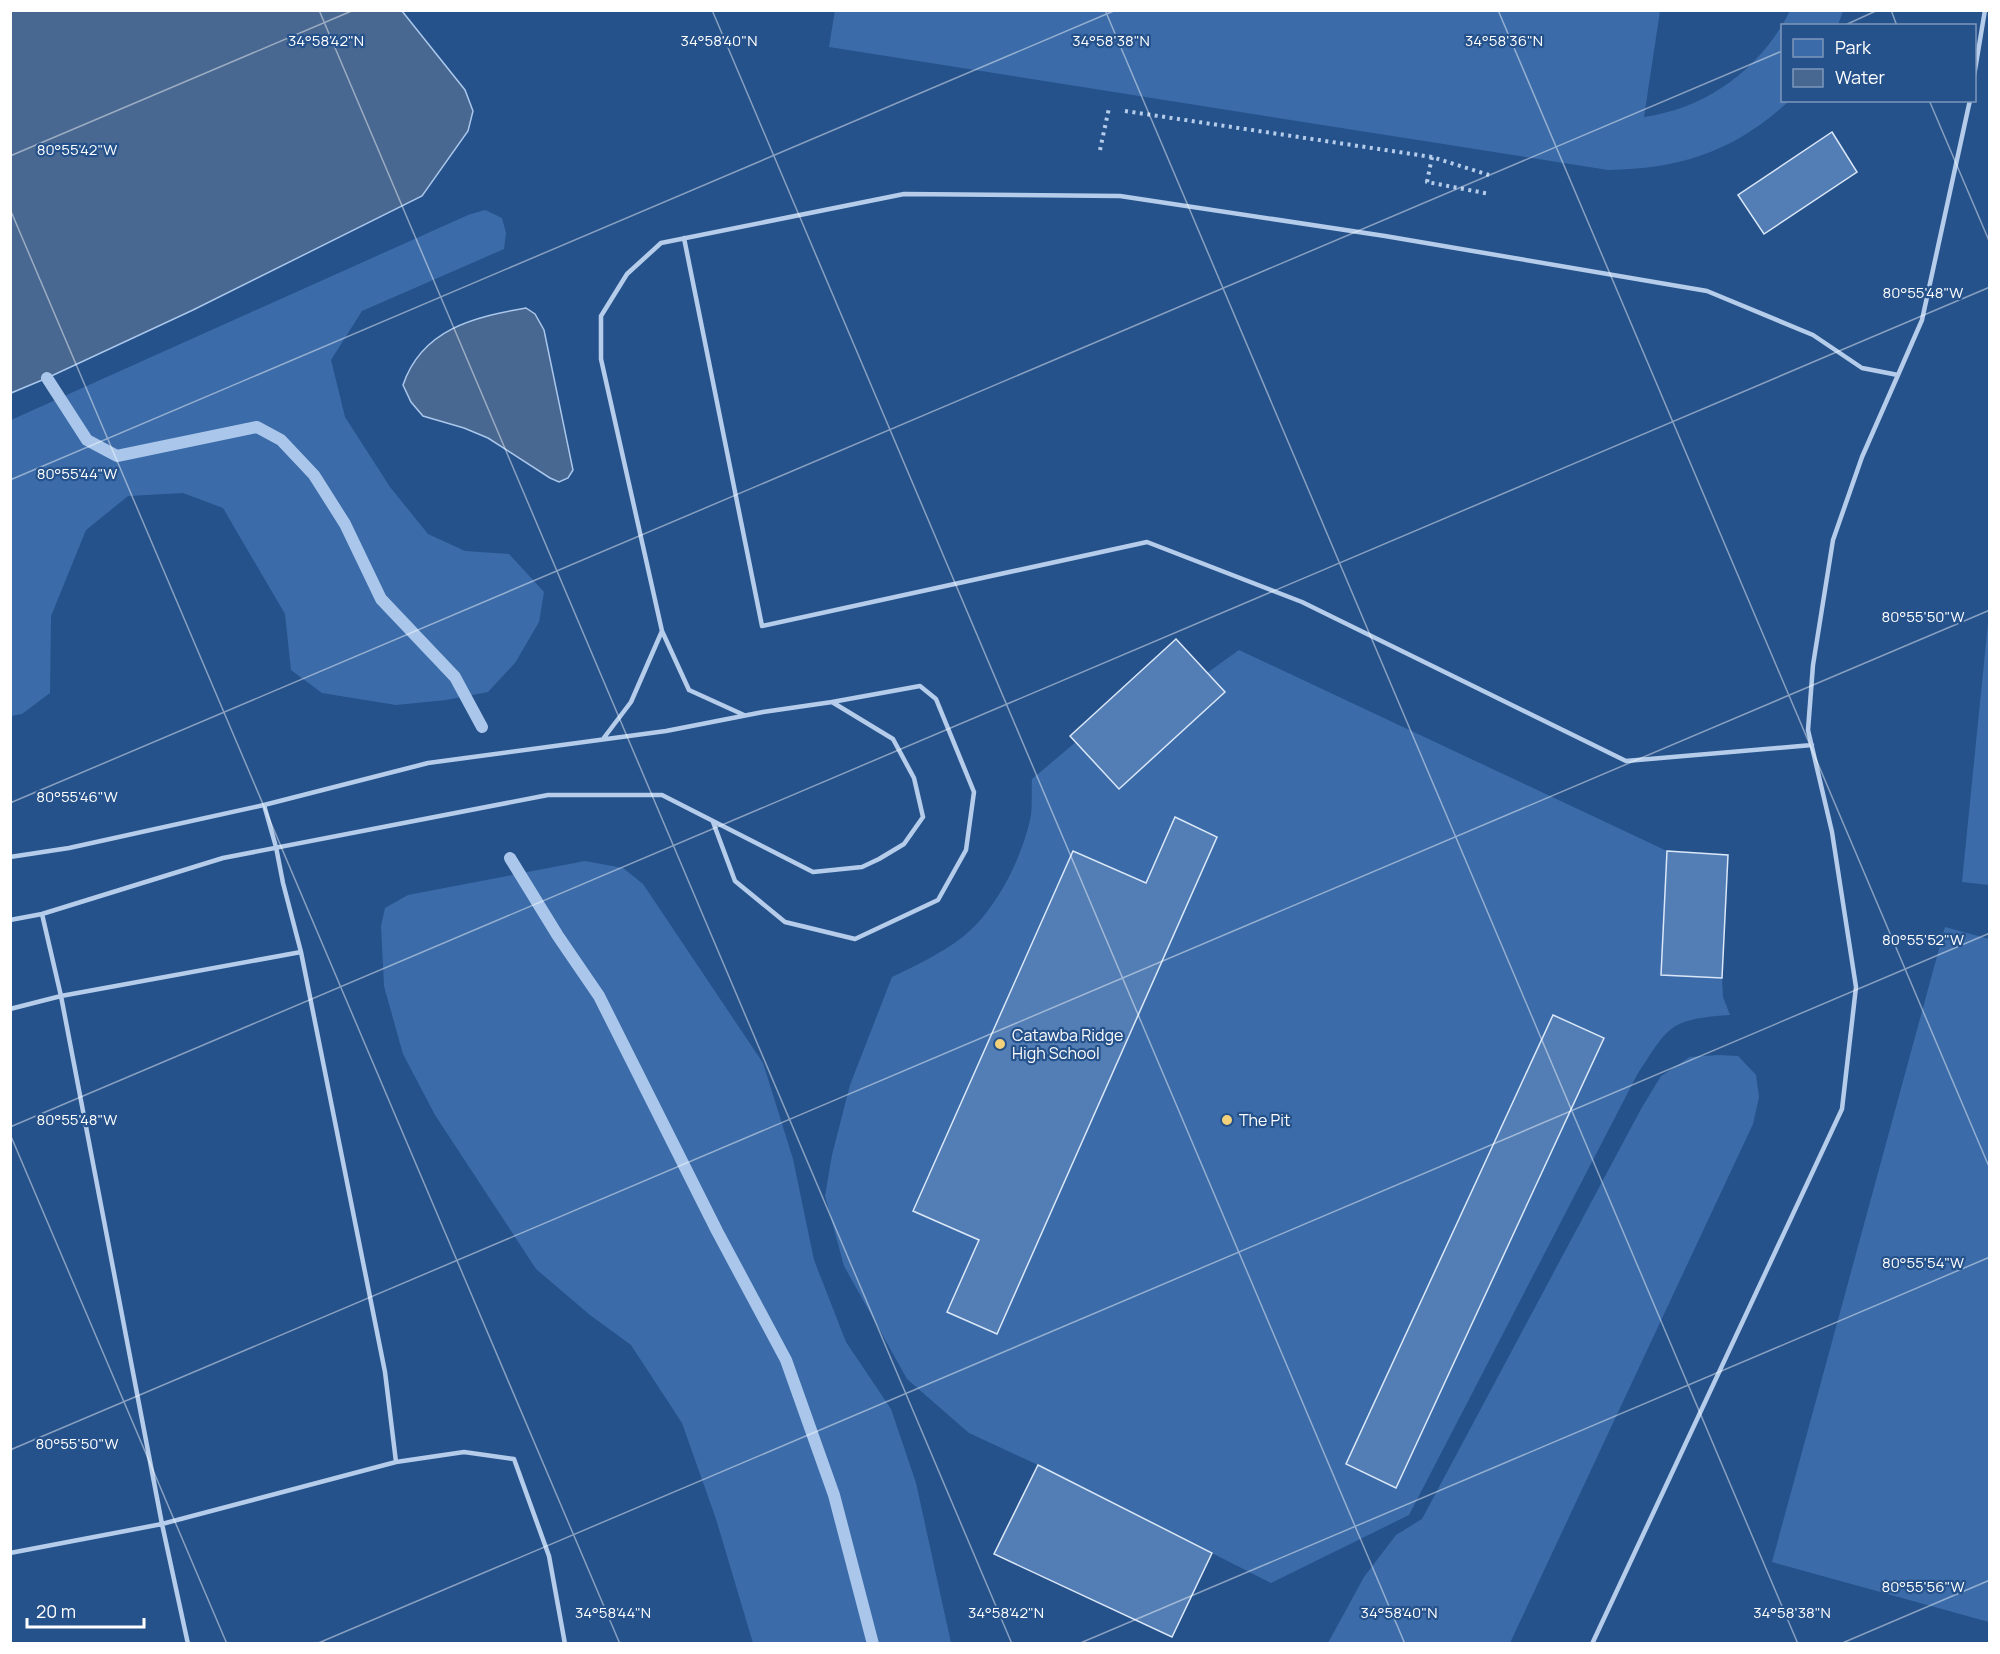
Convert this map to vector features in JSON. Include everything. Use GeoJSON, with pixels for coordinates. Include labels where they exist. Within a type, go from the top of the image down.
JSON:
{"type":"FeatureCollection","features":[{"type":"Feature","properties":{"kind":"lane"},"geometry":{"type":"LineString","coordinates":[[1976,64],[1985,10]]}},
{"type":"Feature","properties":{"kind":"lane"},"geometry":{"type":"LineString","coordinates":[[1592,1644],[1842,1109],[1856,987],[1832,832],[1808,730],[1813,665],[1833,540],[1862,457],[1922,320],[1970,102]]}},
{"type":"Feature","properties":{"kind":"lane"},"geometry":{"type":"LineString","coordinates":[[744,715],[689,690],[662,631],[601,359],[601,316],[627,274],[661,243],[904,194],[1120,196],[1386,236],[1707,291],[1813,335],[1862,368],[1898,375]]}},
{"type":"Feature","properties":{"kind":"lane"},"geometry":{"type":"LineString","coordinates":[[684,238],[762,626],[1147,542],[1302,602],[1626,762],[1812,745]]}},
{"type":"Feature","properties":{"kind":"lane"},"geometry":{"type":"LineString","coordinates":[[603,740],[630,702],[662,631]]}},
{"type":"Feature","properties":{"kind":"lane"},"geometry":{"type":"LineString","coordinates":[[10,857],[69,848],[264,805],[428,763],[666,731],[744,715],[920,686],[936,699],[974,792],[966,850],[938,900],[855,939],[785,922],[735,881],[713,822]]}},
{"type":"Feature","properties":{"kind":"lane"},"geometry":{"type":"LineString","coordinates":[[10,920],[42,914],[223,858],[548,795],[662,795],[813,872],[862,867],[904,844],[923,817],[914,778],[893,739],[832,702]]}},
{"type":"Feature","properties":{"kind":"lane"},"geometry":{"type":"LineString","coordinates":[[264,805],[301,952],[385,1372],[396,1462]]}},
{"type":"Feature","properties":{"kind":"lane"},"geometry":{"type":"LineString","coordinates":[[42,914],[61,996],[162,1524],[188,1644]]}},
{"type":"Feature","properties":{"kind":"lane"},"geometry":{"type":"LineString","coordinates":[[10,1009],[61,996],[301,952]]}},
{"type":"Feature","properties":{"kind":"lane"},"geometry":{"type":"LineString","coordinates":[[10,1553],[162,1524],[396,1462],[464,1452],[514,1459],[549,1556],[565,1644]]}},
{"type":"Feature","properties":{"kind":"path"},"geometry":{"type":"LineString","coordinates":[[1100,150],[1109,108]]}},
{"type":"Feature","properties":{"kind":"path"},"geometry":{"type":"LineString","coordinates":[[1125,111],[1432,157],[1490,175]]}},
{"type":"Feature","properties":{"kind":"path"},"geometry":{"type":"LineString","coordinates":[[1432,157],[1427,182],[1490,194]]}},
{"type":"Feature","properties":{"kind":"green space"},"geometry":{"type":"Polygon","coordinates":[[[835,10],[1660,11],[1644,117],[1690,105],[1711,95],[1748,67],[1781,27],[1781,102],[1788,102],[1748,133],[1706,154],[1659,166],[1608,170],[829,47],[835,10]]]}},
{"type":"Feature","properties":{"kind":"green space"},"geometry":{"type":"Polygon","coordinates":[[[1790,11],[1843,11],[1838,24],[1783,24],[1790,11]]]}},
{"type":"Feature","properties":{"kind":"green space"},"geometry":{"type":"Polygon","coordinates":[[[485,210],[502,218],[506,233],[504,249],[362,311],[331,360],[345,417],[390,487],[428,534],[465,551],[509,554],[544,592],[539,622],[515,663],[488,692],[446,700],[396,705],[322,693],[291,670],[285,614],[223,508],[183,493],[128,496],[86,530],[51,616],[50,693],[22,714],[11,716],[11,420],[468,215],[485,210]]]}},
{"type":"Feature","properties":{"kind":"green space"},"geometry":{"type":"Polygon","coordinates":[[[1989,613],[1989,885],[1962,882],[1989,613]]]}},
{"type":"Feature","properties":{"kind":"green space","name":"The Pit"},"geometry":{"type":"Polygon","coordinates":[[[1176,639],[1207,673],[1239,650],[1667,851],[1728,855],[1722,978],[1723,997],[1730,1015],[1694,1019],[1673,1028],[1656,1046],[1637,1075],[1409,1515],[1271,1583],[1038,1465],[969,1433],[907,1379],[844,1266],[825,1196],[832,1155],[850,1085],[892,977],[956,942],[987,913],[1014,867],[1026,835],[1031,815],[1032,779],[1076,742],[1176,639]]]}},
{"type":"Feature","properties":{"kind":"green space"},"geometry":{"type":"Polygon","coordinates":[[[585,861],[623,868],[643,884],[763,1063],[793,1159],[814,1260],[846,1342],[891,1409],[916,1483],[951,1643],[753,1643],[716,1519],[682,1423],[631,1345],[590,1315],[536,1269],[435,1115],[403,1054],[384,986],[381,926],[385,908],[408,895],[585,861]]]}},
{"type":"Feature","properties":{"kind":"green space"},"geometry":{"type":"Polygon","coordinates":[[[1945,927],[1989,939],[1989,1622],[1772,1562],[1945,927]]]}},
{"type":"Feature","properties":{"kind":"green space"},"geometry":{"type":"Polygon","coordinates":[[[1738,1056],[1756,1075],[1759,1097],[1753,1124],[1510,1643],[1328,1643],[1364,1577],[1396,1535],[1422,1519],[1641,1109],[1661,1076],[1690,1057],[1738,1056]]]}},
{"type":"Feature","properties":{"kind":"water"},"geometry":{"type":"Polygon","coordinates":[[[11,10],[402,11],[465,90],[473,111],[468,131],[422,196],[193,310],[11,393],[11,10]]]}},
{"type":"Feature","properties":{"kind":"water"},"geometry":{"type":"Polygon","coordinates":[[[526,308],[535,314],[544,330],[573,470],[568,478],[559,482],[488,438],[423,416],[411,402],[403,385],[412,366],[437,338],[469,322],[526,308]]]}},
{"type":"Feature","properties":{"kind":"building"},"geometry":{"type":"Polygon","coordinates":[[[1832,132],[1857,172],[1764,234],[1738,195],[1832,132]]]}},
{"type":"Feature","properties":{"kind":"building"},"geometry":{"type":"Polygon","coordinates":[[[1176,639],[1225,692],[1119,789],[1070,736],[1176,639]]]}},
{"type":"Feature","properties":{"kind":"building"},"geometry":{"type":"Polygon","coordinates":[[[1175,817],[1217,837],[997,1334],[947,1312],[979,1240],[913,1211],[1073,851],[1146,883],[1175,817]]]}},
{"type":"Feature","properties":{"kind":"building"},"geometry":{"type":"Polygon","coordinates":[[[1667,851],[1728,855],[1722,978],[1661,975],[1667,851]]]}},
{"type":"Feature","properties":{"kind":"building"},"geometry":{"type":"Polygon","coordinates":[[[1553,1015],[1604,1038],[1396,1488],[1346,1464],[1553,1015]]]}},
{"type":"Feature","properties":{"kind":"building"},"geometry":{"type":"Polygon","coordinates":[[[1038,1465],[1212,1553],[1172,1637],[994,1554],[1038,1465]]]}},
{"type":"Feature","properties":{"kind":"waterway"},"geometry":{"type":"LineString","coordinates":[[47,378],[87,440],[117,456],[257,427],[281,440],[314,475],[345,524],[381,599],[455,677],[482,727]]}},
{"type":"Feature","properties":{"kind":"waterway"},"geometry":{"type":"LineString","coordinates":[[510,858],[558,936],[599,996],[717,1231],[786,1360],[834,1495],[873,1644]]}},
{"type":"Feature","properties":{"kind":"place","name":"Catawba Ridge High School"},"geometry":{"type":"Point","coordinates":[1000,1044]}},
{"type":"Feature","properties":{"kind":"place","name":"The Pit"},"geometry":{"type":"Point","coordinates":[1227,1120]}}]}
